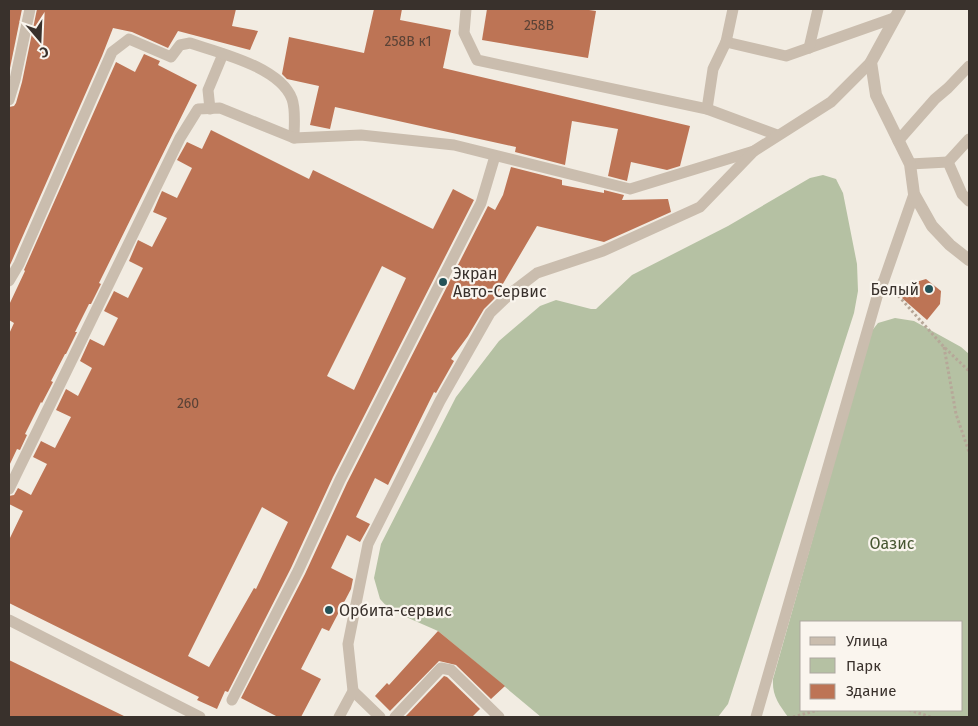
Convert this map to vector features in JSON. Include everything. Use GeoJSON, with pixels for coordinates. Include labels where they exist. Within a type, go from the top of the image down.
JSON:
{"type":"FeatureCollection","features":[{"type":"Feature","properties":{"kind":"street"},"geometry":{"type":"LineString","coordinates":[[897,13],[871,62],[876,95],[910,164],[914,194],[932,226],[950,245],[969,260]]}},
{"type":"Feature","properties":{"kind":"lane"},"geometry":{"type":"LineString","coordinates":[[9,100],[30,9]]}},
{"type":"Feature","properties":{"kind":"lane"},"geometry":{"type":"LineString","coordinates":[[466,9],[464,33],[477,60],[707,109],[777,135]]}},
{"type":"Feature","properties":{"kind":"lane"},"geometry":{"type":"LineString","coordinates":[[707,109],[713,69],[726,42],[733,9]]}},
{"type":"Feature","properties":{"kind":"lane"},"geometry":{"type":"LineString","coordinates":[[809,48],[818,9]]}},
{"type":"Feature","properties":{"kind":"lane"},"geometry":{"type":"LineString","coordinates":[[726,42],[786,56],[897,13]]}},
{"type":"Feature","properties":{"kind":"lane"},"geometry":{"type":"LineString","coordinates":[[9,280],[19,264],[112,52],[129,39],[171,57],[180,45],[190,43],[266,71],[286,87],[293,101],[294,138]]}},
{"type":"Feature","properties":{"kind":"lane"},"geometry":{"type":"LineString","coordinates":[[210,109],[208,90],[223,54]]}},
{"type":"Feature","properties":{"kind":"lane"},"geometry":{"type":"LineString","coordinates":[[339,717],[353,690],[348,644],[368,544],[440,402],[490,313],[511,293],[537,273],[603,251],[700,207],[754,151],[831,102],[871,62]]}},
{"type":"Feature","properties":{"kind":"lane"},"geometry":{"type":"LineString","coordinates":[[898,141],[935,99],[969,66]]}},
{"type":"Feature","properties":{"kind":"lane"},"geometry":{"type":"LineString","coordinates":[[9,489],[180,138],[198,109],[220,108],[294,138],[361,135],[454,145],[630,189],[754,151]]}},
{"type":"Feature","properties":{"kind":"lane"},"geometry":{"type":"LineString","coordinates":[[910,164],[948,162],[969,139]]}},
{"type":"Feature","properties":{"kind":"lane"},"geometry":{"type":"LineString","coordinates":[[232,700],[298,571],[340,480],[481,203],[495,156]]}},
{"type":"Feature","properties":{"kind":"lane"},"geometry":{"type":"LineString","coordinates":[[948,162],[962,194],[969,200]]}},
{"type":"Feature","properties":{"kind":"lane"},"geometry":{"type":"LineString","coordinates":[[756,717],[879,290],[914,194]]}},
{"type":"Feature","properties":{"kind":"lane"},"geometry":{"type":"LineString","coordinates":[[9,620],[200,717]]}},
{"type":"Feature","properties":{"kind":"lane"},"geometry":{"type":"LineString","coordinates":[[395,717],[441,668],[451,670],[499,717]]}},
{"type":"Feature","properties":{"kind":"lane"},"geometry":{"type":"LineString","coordinates":[[353,690],[380,717]]}},
{"type":"Feature","properties":{"kind":"path"},"geometry":{"type":"LineString","coordinates":[[884,280],[969,371]]}},
{"type":"Feature","properties":{"kind":"path"},"geometry":{"type":"LineString","coordinates":[[944,346],[956,414],[969,452]]}},
{"type":"Feature","properties":{"kind":"path"},"geometry":{"type":"LineString","coordinates":[[793,717],[814,711]]}},
{"type":"Feature","properties":{"kind":"path"},"geometry":{"type":"LineString","coordinates":[[912,711],[931,717]]}},
{"type":"Feature","properties":{"kind":"green space"},"geometry":{"type":"Polygon","coordinates":[[[823,175],[836,179],[843,193],[857,264],[858,291],[854,313],[728,704],[718,717],[541,717],[438,631],[390,610],[380,599],[374,578],[381,544],[456,397],[499,341],[540,306],[556,300],[596,309],[632,275],[728,226],[810,178],[823,175]]]}},
{"type":"Feature","properties":{"kind":"green space","name":"Оазис"},"geometry":{"type":"Polygon","coordinates":[[[895,318],[914,321],[961,347],[969,354],[969,717],[788,717],[777,700],[774,690],[773,679],[871,332],[878,323],[895,318]]]}},
{"type":"Feature","properties":{"kind":"building"},"geometry":{"type":"Polygon","coordinates":[[[9,9],[22,9],[9,73],[9,9]]]}},
{"type":"Feature","properties":{"kind":"building"},"geometry":{"type":"Polygon","coordinates":[[[37,9],[236,9],[232,26],[258,31],[250,50],[178,31],[168,48],[132,32],[113,28],[10,265],[9,107],[14,106],[16,103],[22,82],[37,9]]]}},
{"type":"Feature","properties":{"kind":"building"},"geometry":{"type":"Polygon","coordinates":[[[374,9],[402,9],[400,20],[451,30],[443,68],[690,126],[680,166],[667,170],[631,162],[627,181],[608,176],[618,129],[572,121],[565,165],[515,152],[516,147],[335,107],[330,129],[310,125],[319,86],[287,79],[282,74],[289,37],[364,53],[374,9]]]}},
{"type":"Feature","properties":{"kind":"building"},"geometry":{"type":"Polygon","coordinates":[[[487,9],[582,9],[596,11],[588,58],[482,40],[487,9]]]}},
{"type":"Feature","properties":{"kind":"building"},"geometry":{"type":"Polygon","coordinates":[[[144,54],[160,61],[158,65],[197,85],[99,283],[101,284],[91,304],[89,304],[75,332],[77,332],[51,381],[53,382],[25,434],[27,435],[20,450],[17,449],[9,466],[9,334],[14,323],[9,320],[9,305],[116,62],[135,72],[144,54]]]}},
{"type":"Feature","properties":{"kind":"building"},"geometry":{"type":"Polygon","coordinates":[[[211,130],[309,179],[313,170],[433,229],[453,189],[474,200],[333,477],[291,568],[228,692],[225,691],[217,709],[197,700],[199,697],[9,603],[9,540],[23,511],[9,504],[9,496],[14,495],[18,488],[31,495],[47,464],[33,457],[41,441],[55,448],[71,417],[56,410],[66,389],[78,396],[92,368],[80,361],[90,339],[104,346],[118,318],[104,311],[114,291],[128,298],[143,268],[129,261],[138,240],[152,247],[167,218],[153,212],[162,191],[177,198],[192,168],[177,160],[187,142],[202,149],[211,130]],[[382,266],[327,376],[354,390],[406,278],[382,266]],[[262,507],[188,656],[209,667],[254,588],[256,589],[288,522],[262,507]]]}},
{"type":"Feature","properties":{"kind":"building"},"geometry":{"type":"Polygon","coordinates":[[[511,167],[562,180],[562,185],[604,193],[604,190],[624,195],[622,200],[668,199],[671,212],[604,242],[537,226],[494,299],[484,309],[468,336],[451,359],[454,361],[436,393],[434,392],[388,485],[375,478],[356,517],[370,524],[360,542],[347,535],[331,568],[353,579],[351,589],[329,631],[322,628],[301,669],[321,679],[301,717],[278,717],[241,698],[305,574],[347,483],[488,206],[495,210],[503,195],[511,167]]]}},
{"type":"Feature","properties":{"kind":"building"},"geometry":{"type":"Polygon","coordinates":[[[926,279],[941,291],[940,304],[927,320],[902,298],[916,282],[926,279]]]}},
{"type":"Feature","properties":{"kind":"building"},"geometry":{"type":"Polygon","coordinates":[[[438,631],[505,686],[491,699],[456,665],[439,661],[390,711],[375,696],[387,683],[389,685],[438,631]]]}},
{"type":"Feature","properties":{"kind":"building"},"geometry":{"type":"Polygon","coordinates":[[[9,660],[126,717],[9,717],[9,660]]]}},
{"type":"Feature","properties":{"kind":"building"},"geometry":{"type":"Polygon","coordinates":[[[444,676],[480,709],[472,717],[405,717],[444,676]]]}},
{"type":"Feature","properties":{"kind":"place","name":"Экран Авто-Сервис"},"geometry":{"type":"Point","coordinates":[443,282]}},
{"type":"Feature","properties":{"kind":"place","name":"Белый"},"geometry":{"type":"Point","coordinates":[929,289]}},
{"type":"Feature","properties":{"kind":"place","name":"Орбита-сервис"},"geometry":{"type":"Point","coordinates":[329,610]}}]}
